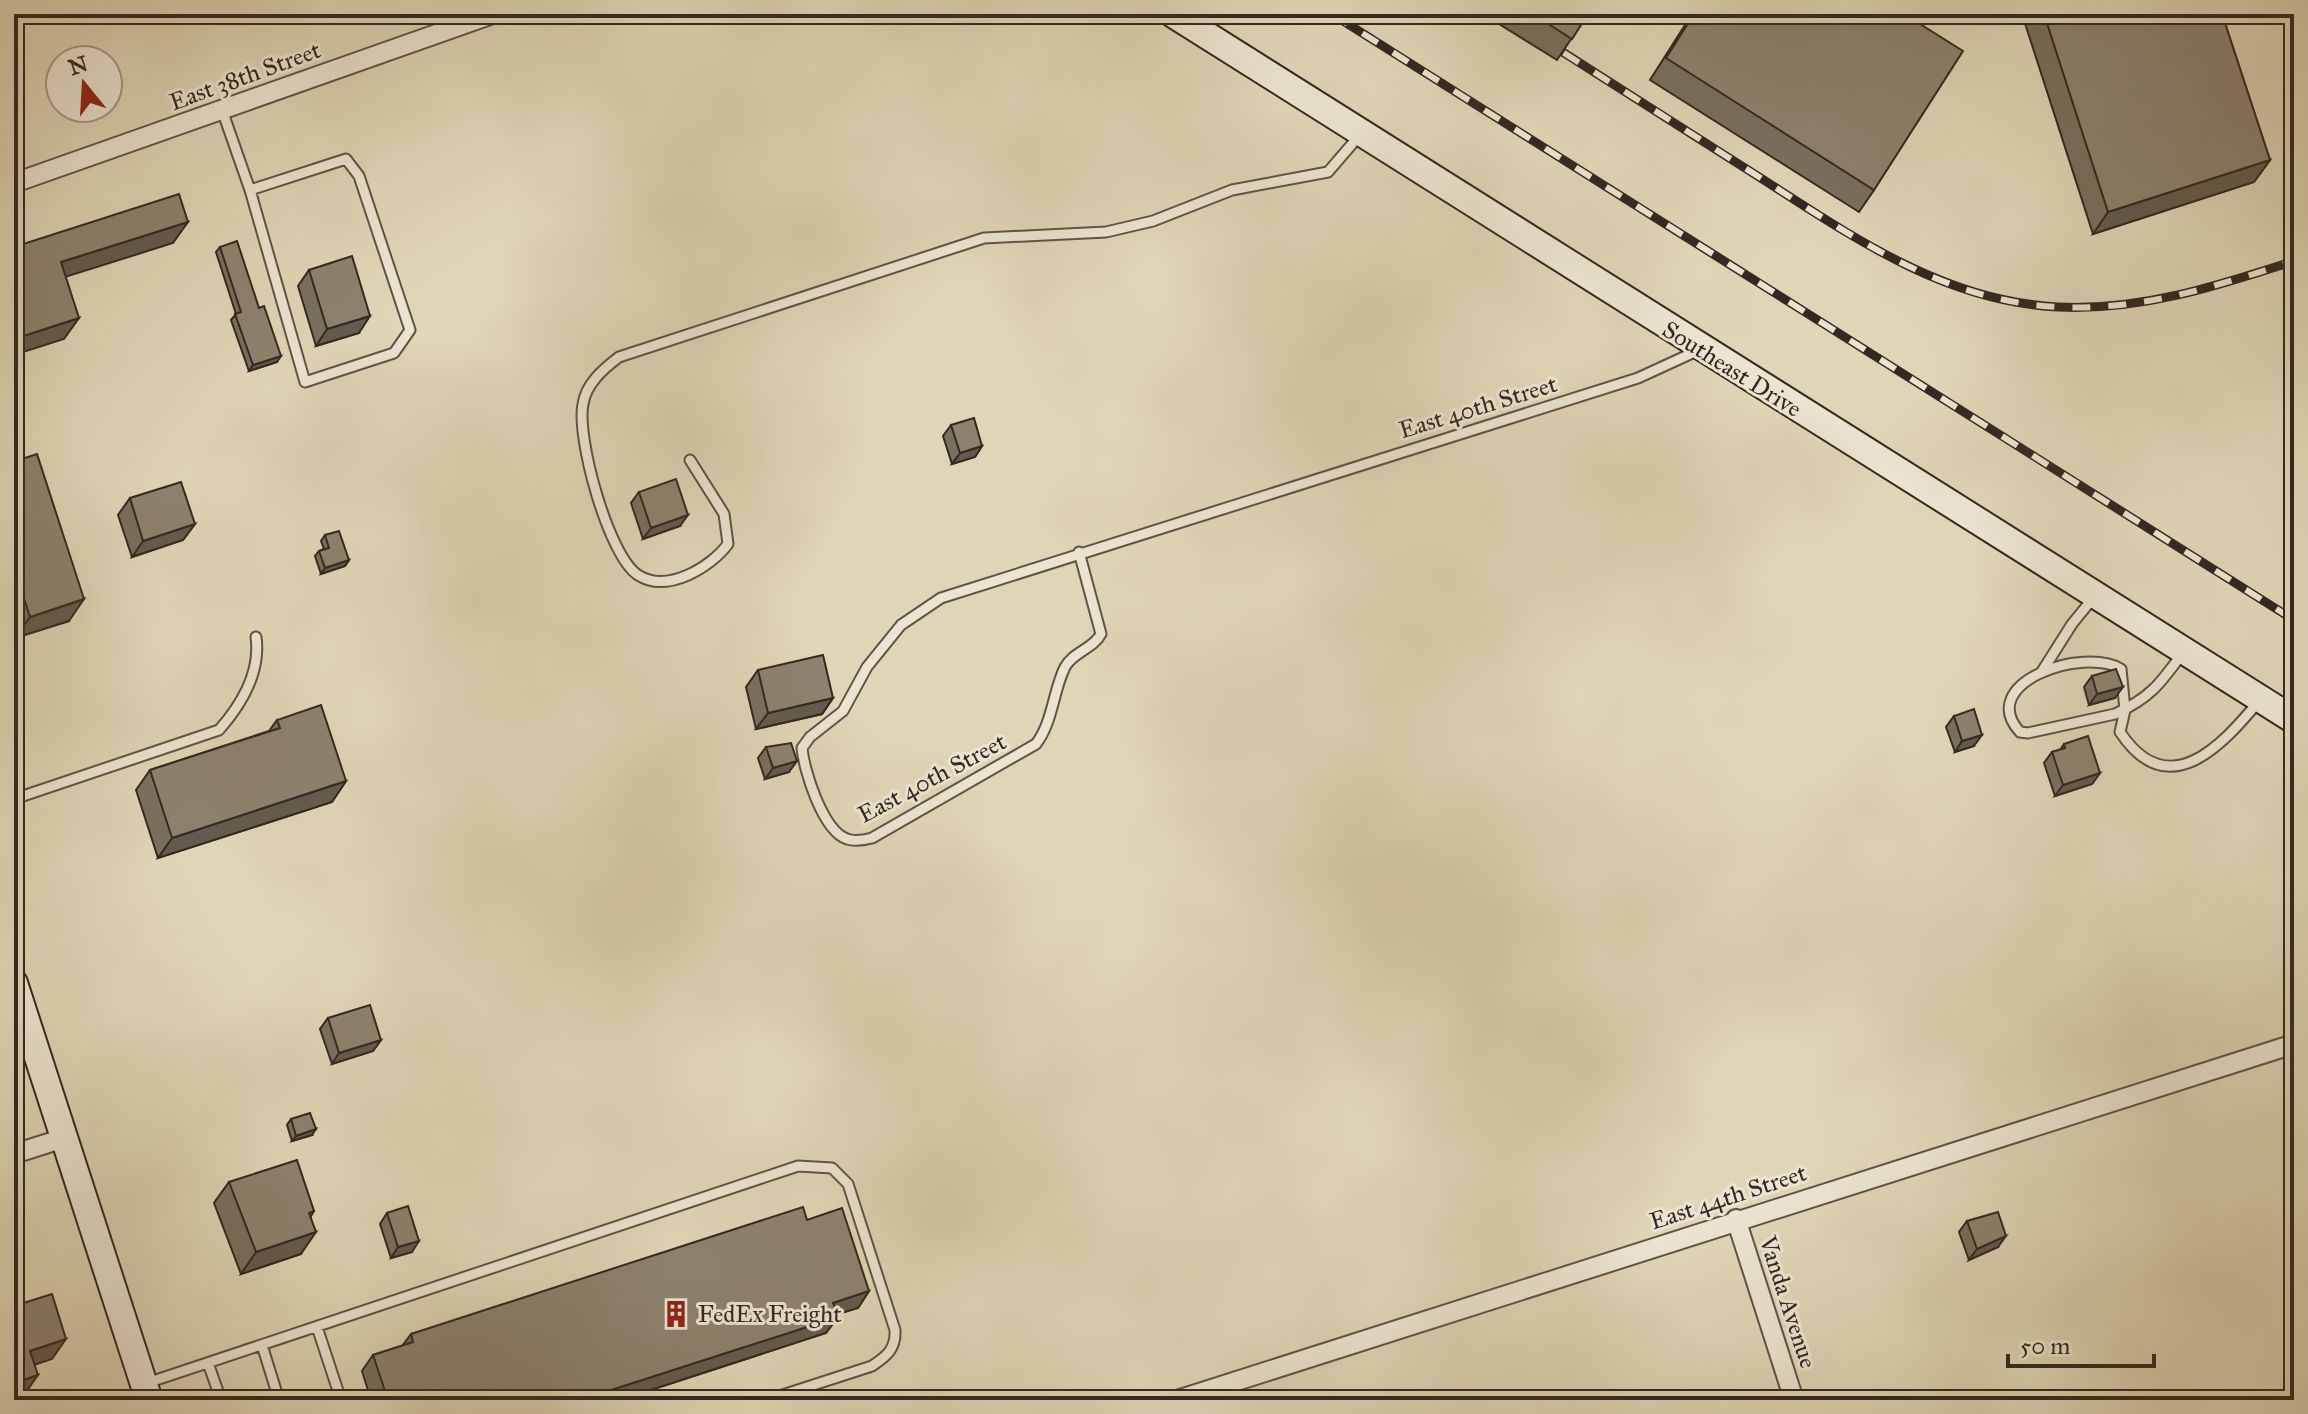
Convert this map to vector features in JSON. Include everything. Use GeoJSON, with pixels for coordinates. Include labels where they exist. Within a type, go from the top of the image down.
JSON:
{"type":"FeatureCollection","features":[{"type":"Feature","properties":{"kind":"main road","name":"Southeast Drive"},"geometry":{"type":"LineString","coordinates":[[1173,14],[2294,720]]}},
{"type":"Feature","properties":{"kind":"main road"},"geometry":{"type":"LineString","coordinates":[[14,983],[147,1392]]}},
{"type":"Feature","properties":{"kind":"street","name":"East 38th Street"},"geometry":{"type":"LineString","coordinates":[[14,183],[493,14]]}},
{"type":"Feature","properties":{"kind":"street","name":"East 44th Street"},"geometry":{"type":"LineString","coordinates":[[1177,1400],[1736,1219],[2294,1044]]}},
{"type":"Feature","properties":{"kind":"street"},"geometry":{"type":"LineString","coordinates":[[14,1154],[64,1138]]}},
{"type":"Feature","properties":{"kind":"street","name":"Vanda Avenue"},"geometry":{"type":"LineString","coordinates":[[1736,1219],[1794,1400]]}},
{"type":"Feature","properties":{"kind":"lane"},"geometry":{"type":"LineString","coordinates":[[222,110],[250,190],[305,382],[394,353],[410,330],[359,176],[346,159],[250,190]]}},
{"type":"Feature","properties":{"kind":"lane"},"geometry":{"type":"LineString","coordinates":[[690,460],[724,514],[729,530],[728,544],[717,559],[697,571],[648,580],[636,575],[623,561],[595,485],[585,443],[582,418],[587,391],[597,375],[619,357],[984,238],[1106,232],[1153,221],[1232,190],[1328,172],[1361,133]]}},
{"type":"Feature","properties":{"kind":"lane","name":"East 40th Street"},"geometry":{"type":"LineString","coordinates":[[1079,552],[1101,634],[1094,645],[1066,666],[1045,730],[1036,744],[872,838],[856,841],[838,834],[819,803],[802,748],[810,737],[843,711],[867,667],[901,625],[941,598],[1079,552],[1623,383],[1702,349]]}},
{"type":"Feature","properties":{"kind":"lane"},"geometry":{"type":"LineString","coordinates":[[2041,673],[2072,624],[2095,596]]}},
{"type":"Feature","properties":{"kind":"lane"},"geometry":{"type":"LineString","coordinates":[[14,799],[219,730],[242,704],[258,651],[256,637]]}},
{"type":"Feature","properties":{"kind":"lane"},"geometry":{"type":"LineString","coordinates":[[2184,651],[2154,692],[2125,710],[2065,726],[2020,732],[2009,713],[2011,698],[2023,684],[2041,673],[2089,659],[2110,662],[2121,669],[2125,710],[2120,732],[2141,760],[2176,766],[2196,761],[2233,733],[2260,699]]}},
{"type":"Feature","properties":{"kind":"lane"},"geometry":{"type":"LineString","coordinates":[[147,1392],[208,1363],[798,1166],[832,1168],[848,1184],[895,1330],[896,1343],[887,1356],[872,1366],[767,1400]]}},
{"type":"Feature","properties":{"kind":"lane"},"geometry":{"type":"LineString","coordinates":[[317,1327],[341,1400]]}},
{"type":"Feature","properties":{"kind":"lane"},"geometry":{"type":"LineString","coordinates":[[262,1345],[279,1400]]}},
{"type":"Feature","properties":{"kind":"lane"},"geometry":{"type":"LineString","coordinates":[[208,1363],[221,1400]]}},
{"type":"Feature","properties":{"kind":"building"},"geometry":{"type":"Polygon","coordinates":[[[1533,14],[1588,14],[1572,39],[1533,14]]]}},
{"type":"Feature","properties":{"kind":"building"},"geometry":{"type":"Polygon","coordinates":[[[1694,14],[1904,14],[1963,51],[1874,190],[1666,58],[1694,14]]]}},
{"type":"Feature","properties":{"kind":"building"},"geometry":{"type":"Polygon","coordinates":[[[2044,14],[2222,14],[2270,160],[2108,212],[2044,14]]]}},
{"type":"Feature","properties":{"kind":"building"},"geometry":{"type":"Polygon","coordinates":[[[179,194],[188,222],[61,262],[79,318],[14,339],[14,247],[179,194]]]}},
{"type":"Feature","properties":{"kind":"building"},"geometry":{"type":"Polygon","coordinates":[[[237,241],[259,308],[264,306],[281,356],[253,365],[235,314],[241,312],[220,247],[237,241]]]}},
{"type":"Feature","properties":{"kind":"building"},"geometry":{"type":"Polygon","coordinates":[[[352,256],[370,316],[327,329],[309,270],[352,256]]]}},
{"type":"Feature","properties":{"kind":"building"},"geometry":{"type":"Polygon","coordinates":[[[974,418],[982,446],[960,453],[951,425],[974,418]]]}},
{"type":"Feature","properties":{"kind":"building"},"geometry":{"type":"Polygon","coordinates":[[[19,451],[22,459],[37,454],[84,599],[30,617],[14,567],[14,453],[19,451]]]}},
{"type":"Feature","properties":{"kind":"building"},"geometry":{"type":"Polygon","coordinates":[[[676,479],[688,515],[651,528],[639,492],[676,479]]]}},
{"type":"Feature","properties":{"kind":"building"},"geometry":{"type":"Polygon","coordinates":[[[181,482],[195,524],[143,541],[130,498],[181,482]]]}},
{"type":"Feature","properties":{"kind":"building"},"geometry":{"type":"Polygon","coordinates":[[[339,531],[349,560],[325,568],[319,551],[329,548],[325,535],[339,531]]]}},
{"type":"Feature","properties":{"kind":"building"},"geometry":{"type":"Polygon","coordinates":[[[823,655],[833,698],[768,713],[758,670],[823,655]]]}},
{"type":"Feature","properties":{"kind":"building"},"geometry":{"type":"Polygon","coordinates":[[[2116,669],[2123,687],[2097,694],[2092,676],[2116,669]]]}},
{"type":"Feature","properties":{"kind":"building"},"geometry":{"type":"Polygon","coordinates":[[[321,705],[346,781],[172,838],[150,770],[280,728],[277,720],[321,705]]]}},
{"type":"Feature","properties":{"kind":"building"},"geometry":{"type":"Polygon","coordinates":[[[1974,709],[1982,735],[1962,741],[1954,716],[1974,709]]]}},
{"type":"Feature","properties":{"kind":"building"},"geometry":{"type":"Polygon","coordinates":[[[2088,736],[2100,773],[2063,785],[2052,752],[2065,748],[2064,744],[2088,736]]]}},
{"type":"Feature","properties":{"kind":"building"},"geometry":{"type":"Polygon","coordinates":[[[791,743],[797,761],[773,768],[766,747],[791,743]]]}},
{"type":"Feature","properties":{"kind":"building"},"geometry":{"type":"Polygon","coordinates":[[[370,1005],[381,1040],[339,1053],[328,1018],[370,1005]]]}},
{"type":"Feature","properties":{"kind":"building"},"geometry":{"type":"Polygon","coordinates":[[[310,1113],[316,1129],[296,1136],[291,1119],[310,1113]]]}},
{"type":"Feature","properties":{"kind":"building"},"geometry":{"type":"Polygon","coordinates":[[[297,1160],[314,1211],[309,1213],[316,1232],[256,1252],[229,1182],[297,1160]]]}},
{"type":"Feature","properties":{"kind":"building"},"geometry":{"type":"Polygon","coordinates":[[[408,1206],[419,1241],[398,1247],[387,1213],[408,1206]]]}},
{"type":"Feature","properties":{"kind":"building","name":"FedEx Freight"},"geometry":{"type":"Polygon","coordinates":[[[803,1207],[807,1220],[842,1208],[869,1291],[833,1303],[838,1317],[580,1400],[388,1400],[373,1355],[413,1342],[411,1334],[803,1207]]]}},
{"type":"Feature","properties":{"kind":"building"},"geometry":{"type":"Polygon","coordinates":[[[1998,1212],[2006,1236],[1977,1249],[1967,1221],[1998,1212]]]}},
{"type":"Feature","properties":{"kind":"building"},"geometry":{"type":"Polygon","coordinates":[[[52,1294],[66,1339],[30,1351],[38,1375],[14,1383],[14,1306],[52,1294]]]}},
{"type":"Feature","properties":{"kind":"railway"},"geometry":{"type":"LineString","coordinates":[[1332,14],[2294,620]]}},
{"type":"Feature","properties":{"kind":"railway"},"geometry":{"type":"LineString","coordinates":[[1503,14],[1851,235],[1929,275],[1970,291],[2013,302],[2058,307],[2119,305],[2207,288],[2294,261]]}},
{"type":"Feature","properties":{"kind":"place","name":"FedEx Freight"},"geometry":{"type":"Point","coordinates":[676,1314]}}]}
